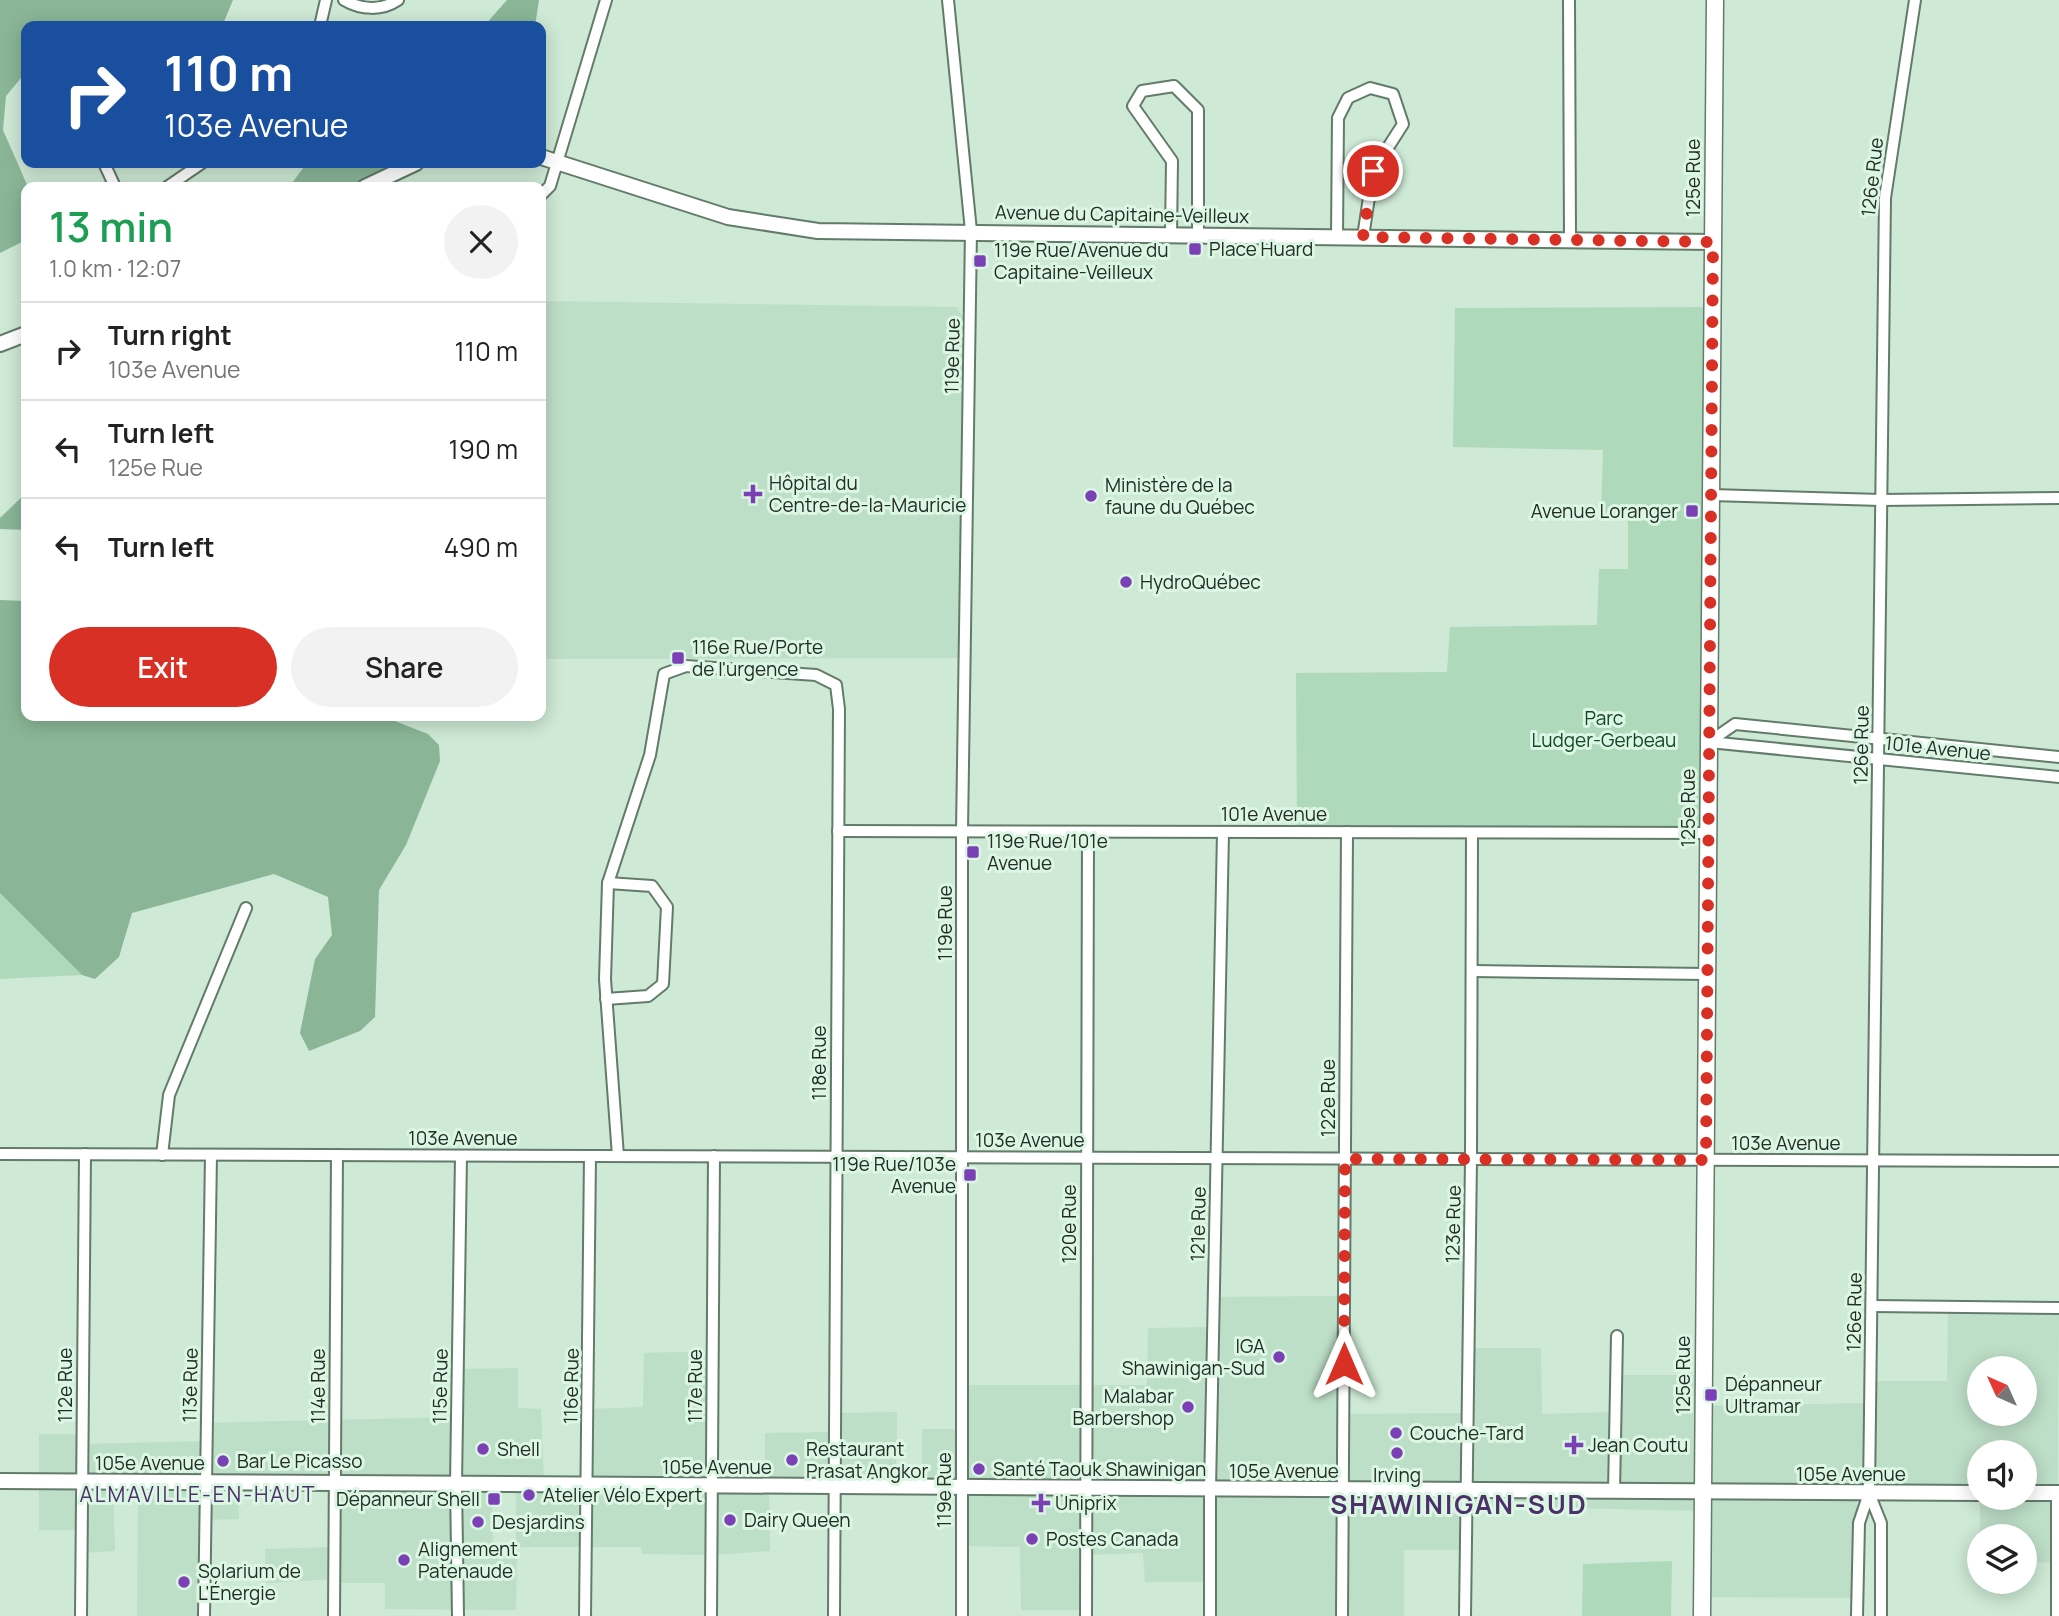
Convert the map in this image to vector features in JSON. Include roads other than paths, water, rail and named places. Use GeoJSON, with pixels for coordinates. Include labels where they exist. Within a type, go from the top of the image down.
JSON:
{"type":"FeatureCollection","features":[{"type":"Feature","properties":{"kind":"main road","name":"125e Rue"},"geometry":{"type":"LineString","coordinates":[[1702,1616],[1715,0]]}},
{"type":"Feature","properties":{"kind":"street"},"geometry":{"type":"LineString","coordinates":[[321,21],[326,0]]}},
{"type":"Feature","properties":{"kind":"street"},"geometry":{"type":"LineString","coordinates":[[344,0],[365,9],[390,6],[398,0]]}},
{"type":"Feature","properties":{"kind":"street"},"geometry":{"type":"LineString","coordinates":[[546,190],[550,186],[558,161],[606,0]]}},
{"type":"Feature","properties":{"kind":"street","name":"119e Rue"},"geometry":{"type":"LineString","coordinates":[[948,0],[971,231],[962,831],[962,1616]]}},
{"type":"Feature","properties":{"kind":"street"},"geometry":{"type":"LineString","coordinates":[[1569,0],[1570,240]]}},
{"type":"Feature","properties":{"kind":"street","name":"126e Rue"},"geometry":{"type":"LineString","coordinates":[[1857,1616],[1859,1522],[1869,1493],[1885,198],[1915,0]]}},
{"type":"Feature","properties":{"kind":"street"},"geometry":{"type":"LineString","coordinates":[[1171,234],[1172,161],[1133,106],[1142,91],[1174,86],[1198,110],[1198,234]]}},
{"type":"Feature","properties":{"kind":"street"},"geometry":{"type":"LineString","coordinates":[[1337,236],[1338,118],[1348,98],[1370,88],[1393,94],[1403,124],[1373,171],[1363,237]]}},
{"type":"Feature","properties":{"kind":"street","name":"Avenue du Capitaine-Veilleux"},"geometry":{"type":"LineString","coordinates":[[546,158],[728,218],[818,231],[1713,242]]}},
{"type":"Feature","properties":{"kind":"street"},"geometry":{"type":"LineString","coordinates":[[174,182],[195,168]]}},
{"type":"Feature","properties":{"kind":"street"},"geometry":{"type":"LineString","coordinates":[[376,182],[406,168]]}},
{"type":"Feature","properties":{"kind":"street"},"geometry":{"type":"LineString","coordinates":[[0,344],[21,336]]}},
{"type":"Feature","properties":{"kind":"street"},"geometry":{"type":"LineString","coordinates":[[1711,495],[1881,500],[2059,498]]}},
{"type":"Feature","properties":{"kind":"street","name":"118e Rue"},"geometry":{"type":"LineString","coordinates":[[608,883],[650,755],[664,674],[686,666],[816,675],[836,685],[839,709],[834,1616]]}},
{"type":"Feature","properties":{"kind":"street","name":"101e Avenue"},"geometry":{"type":"LineString","coordinates":[[1709,743],[1735,724],[2059,757]]}},
{"type":"Feature","properties":{"kind":"street","name":"101e Avenue"},"geometry":{"type":"LineString","coordinates":[[1709,743],[2059,778]]}},
{"type":"Feature","properties":{"kind":"street","name":"101e Avenue"},"geometry":{"type":"LineString","coordinates":[[838,831],[1710,833]]}},
{"type":"Feature","properties":{"kind":"street","name":"120e Rue"},"geometry":{"type":"LineString","coordinates":[[1086,1616],[1088,832]]}},
{"type":"Feature","properties":{"kind":"street","name":"121e Rue"},"geometry":{"type":"LineString","coordinates":[[1210,1616],[1210,1489],[1223,832]]}},
{"type":"Feature","properties":{"kind":"street","name":"122e Rue"},"geometry":{"type":"LineString","coordinates":[[1342,1616],[1347,832]]}},
{"type":"Feature","properties":{"kind":"street","name":"123e Rue"},"geometry":{"type":"LineString","coordinates":[[1465,1616],[1472,832]]}},
{"type":"Feature","properties":{"kind":"street"},"geometry":{"type":"LineString","coordinates":[[607,999],[648,996],[663,984],[667,907],[652,886],[608,883],[605,979],[618,1156]]}},
{"type":"Feature","properties":{"kind":"street"},"geometry":{"type":"LineString","coordinates":[[162,1155],[169,1095],[246,908]]}},
{"type":"Feature","properties":{"kind":"street"},"geometry":{"type":"LineString","coordinates":[[1472,971],[1707,974]]}},
{"type":"Feature","properties":{"kind":"street","name":"103e Avenue"},"geometry":{"type":"LineString","coordinates":[[0,1154],[2059,1161]]}},
{"type":"Feature","properties":{"kind":"street","name":"112e Rue"},"geometry":{"type":"LineString","coordinates":[[81,1616],[85,1154]]}},
{"type":"Feature","properties":{"kind":"street","name":"113e Rue"},"geometry":{"type":"LineString","coordinates":[[204,1616],[211,1155]]}},
{"type":"Feature","properties":{"kind":"street","name":"114e Rue"},"geometry":{"type":"LineString","coordinates":[[334,1616],[338,1155]]}},
{"type":"Feature","properties":{"kind":"street","name":"115e Rue"},"geometry":{"type":"LineString","coordinates":[[458,1616],[456,1484],[461,1156]]}},
{"type":"Feature","properties":{"kind":"street","name":"116e Rue"},"geometry":{"type":"LineString","coordinates":[[586,1616],[590,1156]]}},
{"type":"Feature","properties":{"kind":"street","name":"117e Rue"},"geometry":{"type":"LineString","coordinates":[[711,1616],[714,1156]]}},
{"type":"Feature","properties":{"kind":"street"},"geometry":{"type":"LineString","coordinates":[[1872,1306],[2059,1308]]}},
{"type":"Feature","properties":{"kind":"street"},"geometry":{"type":"LineString","coordinates":[[1614,1492],[1618,1336]]}},
{"type":"Feature","properties":{"kind":"street","name":"105e Avenue"},"geometry":{"type":"LineString","coordinates":[[0,1481],[1967,1493]]}},
{"type":"Feature","properties":{"kind":"street","name":"126e Rue"},"geometry":{"type":"LineString","coordinates":[[1869,1493],[1881,1523],[1881,1616]]}},
{"type":"Feature","properties":{"kind":"street"},"geometry":{"type":"LineString","coordinates":[[2037,1493],[2058,1493],[2057,1616]]}},
{"type":"Feature","properties":{"kind":"street"},"geometry":{"type":"LineString","coordinates":[[1857,1583],[1881,1583]]}},
{"type":"Feature","properties":{"kind":"place","name":"Place Huard"},"geometry":{"type":"Point","coordinates":[1195,249]}},
{"type":"Feature","properties":{"kind":"place","name":"119e Rue/Avenue du Capitaine-Veilleux"},"geometry":{"type":"Point","coordinates":[980,261]}},
{"type":"Feature","properties":{"kind":"place","name":"Hôpital du Centre-de-la-Mauricie"},"geometry":{"type":"Point","coordinates":[753,494]}},
{"type":"Feature","properties":{"kind":"place","name":"Ministère de la faune du Québec"},"geometry":{"type":"Point","coordinates":[1091,496]}},
{"type":"Feature","properties":{"kind":"place","name":"Avenue Loranger"},"geometry":{"type":"Point","coordinates":[1692,511]}},
{"type":"Feature","properties":{"kind":"place","name":"HydroQuébec"},"geometry":{"type":"Point","coordinates":[1126,582]}},
{"type":"Feature","properties":{"kind":"place","name":"116e Rue/Porte de l'urgence"},"geometry":{"type":"Point","coordinates":[678,658]}},
{"type":"Feature","properties":{"kind":"place","name":"119e Rue/101e Avenue"},"geometry":{"type":"Point","coordinates":[973,852]}},
{"type":"Feature","properties":{"kind":"place","name":"119e Rue/103e Avenue"},"geometry":{"type":"Point","coordinates":[970,1175]}},
{"type":"Feature","properties":{"kind":"place","name":"IGA Shawinigan-Sud"},"geometry":{"type":"Point","coordinates":[1279,1357]}},
{"type":"Feature","properties":{"kind":"place","name":"Dépanneur Ultramar"},"geometry":{"type":"Point","coordinates":[1711,1395]}},
{"type":"Feature","properties":{"kind":"place","name":"Malabar Barbershop"},"geometry":{"type":"Point","coordinates":[1188,1407]}},
{"type":"Feature","properties":{"kind":"place","name":"Couche-Tard"},"geometry":{"type":"Point","coordinates":[1396,1433]}},
{"type":"Feature","properties":{"kind":"place","name":"Jean Coutu"},"geometry":{"type":"Point","coordinates":[1574,1445]}},
{"type":"Feature","properties":{"kind":"place","name":"Shell"},"geometry":{"type":"Point","coordinates":[483,1449]}},
{"type":"Feature","properties":{"kind":"place","name":"Irving"},"geometry":{"type":"Point","coordinates":[1397,1453]}},
{"type":"Feature","properties":{"kind":"place","name":"Restaurant Prasat Angkor"},"geometry":{"type":"Point","coordinates":[792,1460]}},
{"type":"Feature","properties":{"kind":"place","name":"Bar Le Picasso"},"geometry":{"type":"Point","coordinates":[223,1461]}},
{"type":"Feature","properties":{"kind":"place","name":"Santé Taouk Shawinigan"},"geometry":{"type":"Point","coordinates":[979,1469]}},
{"type":"Feature","properties":{"kind":"place","name":"Atelier Vélo Expert"},"geometry":{"type":"Point","coordinates":[529,1495]}},
{"type":"Feature","properties":{"kind":"place","name":"Dépanneur Shell"},"geometry":{"type":"Point","coordinates":[494,1499]}},
{"type":"Feature","properties":{"kind":"place","name":"Uniprix"},"geometry":{"type":"Point","coordinates":[1041,1503]}},
{"type":"Feature","properties":{"kind":"place","name":"Dairy Queen"},"geometry":{"type":"Point","coordinates":[730,1520]}},
{"type":"Feature","properties":{"kind":"place","name":"Desjardins"},"geometry":{"type":"Point","coordinates":[478,1522]}},
{"type":"Feature","properties":{"kind":"place","name":"Postes Canada"},"geometry":{"type":"Point","coordinates":[1032,1539]}},
{"type":"Feature","properties":{"kind":"place","name":"Alignement Patenaude"},"geometry":{"type":"Point","coordinates":[404,1560]}},
{"type":"Feature","properties":{"kind":"place","name":"Solarium de L'Énergie"},"geometry":{"type":"Point","coordinates":[184,1582]}},
{"type":"Feature","properties":{"kind":"district","name":"ALMAVILLE-EN-HAUT"},"geometry":{"type":"Point","coordinates":[198,1494]}},
{"type":"Feature","properties":{"kind":"district","name":"SHAWINIGAN-SUD"},"geometry":{"type":"Point","coordinates":[1459,1504]}},
{"type":"Feature","properties":{"kind":"park label","name":"Parc Ludger-Gerbeau"},"geometry":{"type":"Point","coordinates":[1604,729]}}]}
